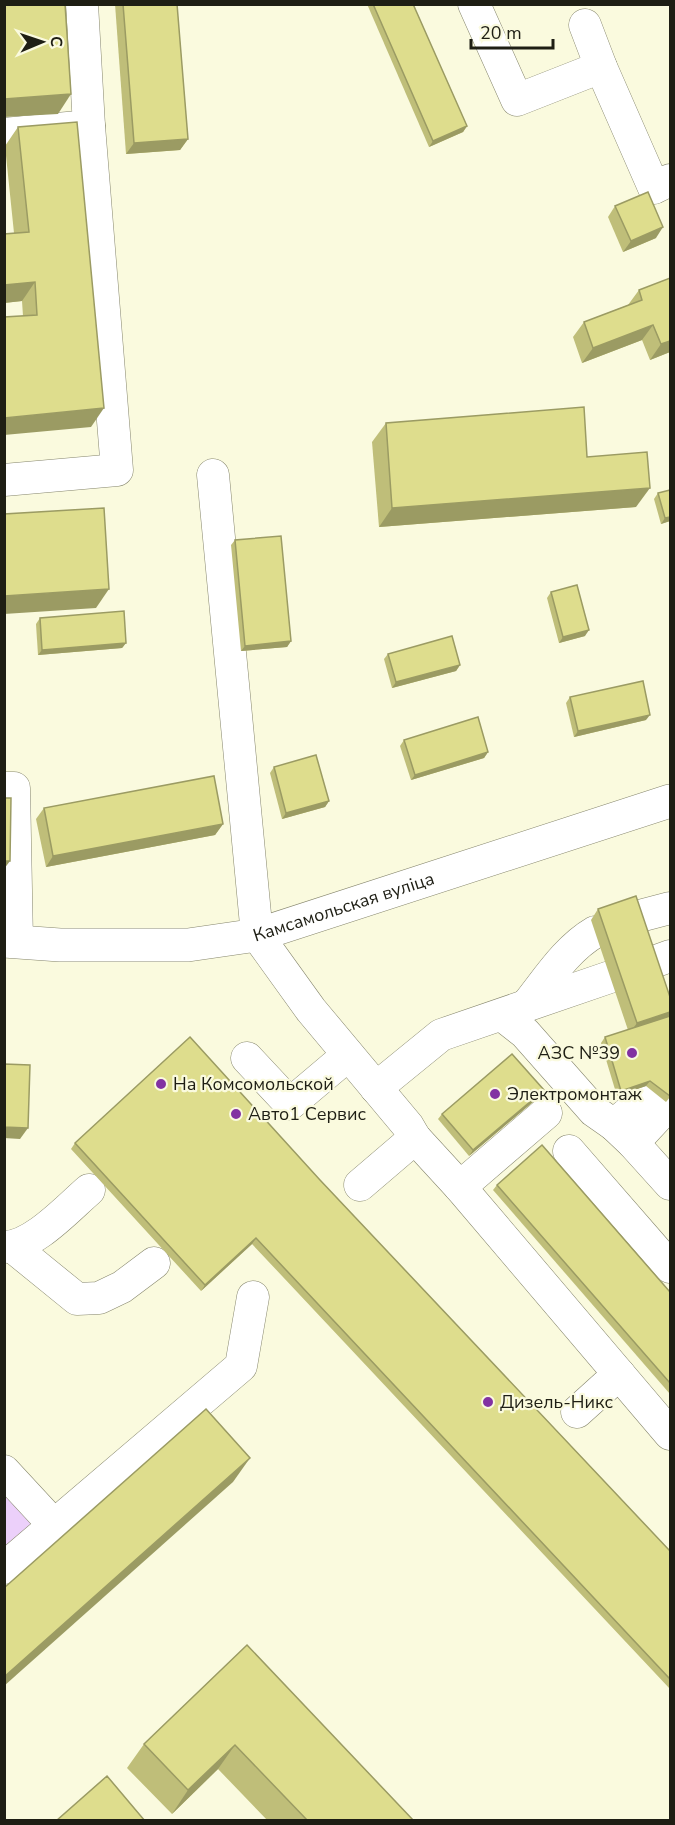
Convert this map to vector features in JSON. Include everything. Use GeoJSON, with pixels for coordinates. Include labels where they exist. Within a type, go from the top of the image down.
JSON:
{"type":"FeatureCollection","features":[{"type":"Feature","properties":{"kind":"main road","name":"Камсамольская вуліца"},"geometry":{"type":"LineString","coordinates":[[11,942],[60,945],[188,945],[257,935],[670,801]]}},
{"type":"Feature","properties":{"kind":"lane"},"geometry":{"type":"LineString","coordinates":[[4,480],[117,470],[82,4]]}},
{"type":"Feature","properties":{"kind":"lane"},"geometry":{"type":"LineString","coordinates":[[474,4],[517,100],[601,67]]}},
{"type":"Feature","properties":{"kind":"lane"},"geometry":{"type":"LineString","coordinates":[[585,25],[654,188],[670,180]]}},
{"type":"Feature","properties":{"kind":"lane"},"geometry":{"type":"LineString","coordinates":[[4,134],[90,126]]}},
{"type":"Feature","properties":{"kind":"lane"},"geometry":{"type":"LineString","coordinates":[[213,475],[257,935],[311,1011],[408,1126],[415,1138],[460,1187],[670,1434]]}},
{"type":"Feature","properties":{"kind":"lane"},"geometry":{"type":"LineString","coordinates":[[4,788],[14,788],[11,942]]}},
{"type":"Feature","properties":{"kind":"lane"},"geometry":{"type":"LineString","coordinates":[[632,918],[670,909]]}},
{"type":"Feature","properties":{"kind":"lane"},"geometry":{"type":"LineString","coordinates":[[514,1010],[580,941],[595,932]]}},
{"type":"Feature","properties":{"kind":"lane"},"geometry":{"type":"LineString","coordinates":[[376,1088],[441,1035],[610,977]]}},
{"type":"Feature","properties":{"kind":"lane"},"geometry":{"type":"LineString","coordinates":[[514,1010],[525,1033],[594,1110],[624,1134],[670,1184]]}},
{"type":"Feature","properties":{"kind":"lane"},"geometry":{"type":"LineString","coordinates":[[247,1058],[290,1104],[348,1055]]}},
{"type":"Feature","properties":{"kind":"lane"},"geometry":{"type":"LineString","coordinates":[[624,1134],[662,1097]]}},
{"type":"Feature","properties":{"kind":"lane"},"geometry":{"type":"LineString","coordinates":[[460,1187],[546,1113]]}},
{"type":"Feature","properties":{"kind":"lane"},"geometry":{"type":"LineString","coordinates":[[360,1185],[415,1138]]}},
{"type":"Feature","properties":{"kind":"lane"},"geometry":{"type":"LineString","coordinates":[[569,1151],[670,1267]]}},
{"type":"Feature","properties":{"kind":"lane"},"geometry":{"type":"LineString","coordinates":[[9,1247],[30,1240],[89,1190]]}},
{"type":"Feature","properties":{"kind":"lane"},"geometry":{"type":"LineString","coordinates":[[9,1247],[77,1299],[99,1298],[122,1287],[154,1263]]}},
{"type":"Feature","properties":{"kind":"lane"},"geometry":{"type":"LineString","coordinates":[[4,1568],[241,1365],[253,1297]]}},
{"type":"Feature","properties":{"kind":"lane"},"geometry":{"type":"LineString","coordinates":[[577,1412],[619,1374]]}},
{"type":"Feature","properties":{"kind":"lane"},"geometry":{"type":"LineString","coordinates":[[4,1470],[54,1525]]}},
{"type":"Feature","properties":{"kind":"shaded area"},"geometry":{"type":"Polygon","coordinates":[[[5,1493],[16,1496],[34,1528],[5,1553],[5,1493]]]}},
{"type":"Feature","properties":{"kind":"building"},"geometry":{"type":"Polygon","coordinates":[[[4,4],[65,4],[71,94],[4,99],[4,4]]]}},
{"type":"Feature","properties":{"kind":"building"},"geometry":{"type":"Polygon","coordinates":[[[123,4],[177,4],[188,139],[134,143],[123,4]]]}},
{"type":"Feature","properties":{"kind":"building"},"geometry":{"type":"Polygon","coordinates":[[[373,4],[413,4],[467,126],[433,141],[373,4]]]}},
{"type":"Feature","properties":{"kind":"building"},"geometry":{"type":"Polygon","coordinates":[[[77,122],[104,408],[4,418],[4,317],[37,315],[35,282],[4,285],[4,234],[29,232],[18,127],[77,122]]]}},
{"type":"Feature","properties":{"kind":"building"},"geometry":{"type":"Polygon","coordinates":[[[648,192],[663,227],[631,241],[615,206],[648,192]]]}},
{"type":"Feature","properties":{"kind":"building"},"geometry":{"type":"Polygon","coordinates":[[[670,278],[670,341],[661,344],[653,325],[593,348],[584,322],[642,300],[639,290],[670,278]]]}},
{"type":"Feature","properties":{"kind":"building"},"geometry":{"type":"Polygon","coordinates":[[[584,407],[587,457],[647,452],[650,488],[392,508],[386,423],[584,407]]]}},
{"type":"Feature","properties":{"kind":"building"},"geometry":{"type":"Polygon","coordinates":[[[670,490],[670,517],[665,518],[658,493],[670,490]]]}},
{"type":"Feature","properties":{"kind":"building"},"geometry":{"type":"Polygon","coordinates":[[[104,508],[109,589],[4,596],[4,514],[104,508]]]}},
{"type":"Feature","properties":{"kind":"building"},"geometry":{"type":"Polygon","coordinates":[[[281,536],[291,641],[245,646],[235,540],[281,536]]]}},
{"type":"Feature","properties":{"kind":"building"},"geometry":{"type":"Polygon","coordinates":[[[577,585],[589,630],[563,637],[551,592],[577,585]]]}},
{"type":"Feature","properties":{"kind":"building"},"geometry":{"type":"Polygon","coordinates":[[[124,611],[126,643],[42,650],[40,618],[124,611]]]}},
{"type":"Feature","properties":{"kind":"building"},"geometry":{"type":"Polygon","coordinates":[[[452,636],[460,665],[396,682],[388,654],[452,636]]]}},
{"type":"Feature","properties":{"kind":"building"},"geometry":{"type":"Polygon","coordinates":[[[643,681],[650,715],[578,731],[570,697],[643,681]]]}},
{"type":"Feature","properties":{"kind":"building"},"geometry":{"type":"Polygon","coordinates":[[[478,717],[488,752],[415,775],[404,740],[478,717]]]}},
{"type":"Feature","properties":{"kind":"building"},"geometry":{"type":"Polygon","coordinates":[[[316,755],[329,801],[286,813],[274,767],[316,755]]]}},
{"type":"Feature","properties":{"kind":"building"},"geometry":{"type":"Polygon","coordinates":[[[214,776],[223,824],[53,856],[44,808],[214,776]]]}},
{"type":"Feature","properties":{"kind":"building"},"geometry":{"type":"Polygon","coordinates":[[[4,798],[11,798],[10,861],[4,861],[4,798]]]}},
{"type":"Feature","properties":{"kind":"building"},"geometry":{"type":"Polygon","coordinates":[[[636,896],[670,997],[670,1012],[637,1023],[598,909],[636,896]]]}},
{"type":"Feature","properties":{"kind":"building"},"geometry":{"type":"Polygon","coordinates":[[[670,1016],[670,1096],[650,1081],[621,1091],[605,1037],[670,1016]]]}},
{"type":"Feature","properties":{"kind":"building"},"geometry":{"type":"Polygon","coordinates":[[[190,1037],[320,1180],[670,1551],[670,1679],[256,1238],[205,1285],[75,1143],[190,1037]]]}},
{"type":"Feature","properties":{"kind":"building"},"geometry":{"type":"Polygon","coordinates":[[[512,1054],[544,1090],[473,1150],[442,1114],[512,1054]]]}},
{"type":"Feature","properties":{"kind":"building"},"geometry":{"type":"Polygon","coordinates":[[[4,1064],[30,1065],[28,1128],[4,1127],[4,1064]]]}},
{"type":"Feature","properties":{"kind":"building"},"geometry":{"type":"Polygon","coordinates":[[[542,1145],[670,1292],[670,1383],[497,1185],[542,1145]]]}},
{"type":"Feature","properties":{"kind":"building"},"geometry":{"type":"Polygon","coordinates":[[[206,1409],[250,1458],[4,1677],[4,1588],[206,1409]]]}},
{"type":"Feature","properties":{"kind":"building"},"geometry":{"type":"Polygon","coordinates":[[[247,1645],[414,1821],[308,1821],[235,1745],[188,1790],[144,1744],[247,1645]]]}},
{"type":"Feature","properties":{"kind":"building"},"geometry":{"type":"Polygon","coordinates":[[[107,1776],[145,1821],[56,1821],[107,1776]]]}},
{"type":"Feature","properties":{"kind":"place","name":"АЗС №39"},"geometry":{"type":"Point","coordinates":[632,1053]}},
{"type":"Feature","properties":{"kind":"place","name":"На Комсомольской"},"geometry":{"type":"Point","coordinates":[161,1084]}},
{"type":"Feature","properties":{"kind":"place","name":"Электромонтаж"},"geometry":{"type":"Point","coordinates":[495,1094]}},
{"type":"Feature","properties":{"kind":"place","name":"Авто1 Сервис"},"geometry":{"type":"Point","coordinates":[236,1114]}},
{"type":"Feature","properties":{"kind":"place","name":"Дизель-Никс"},"geometry":{"type":"Point","coordinates":[488,1402]}}]}
